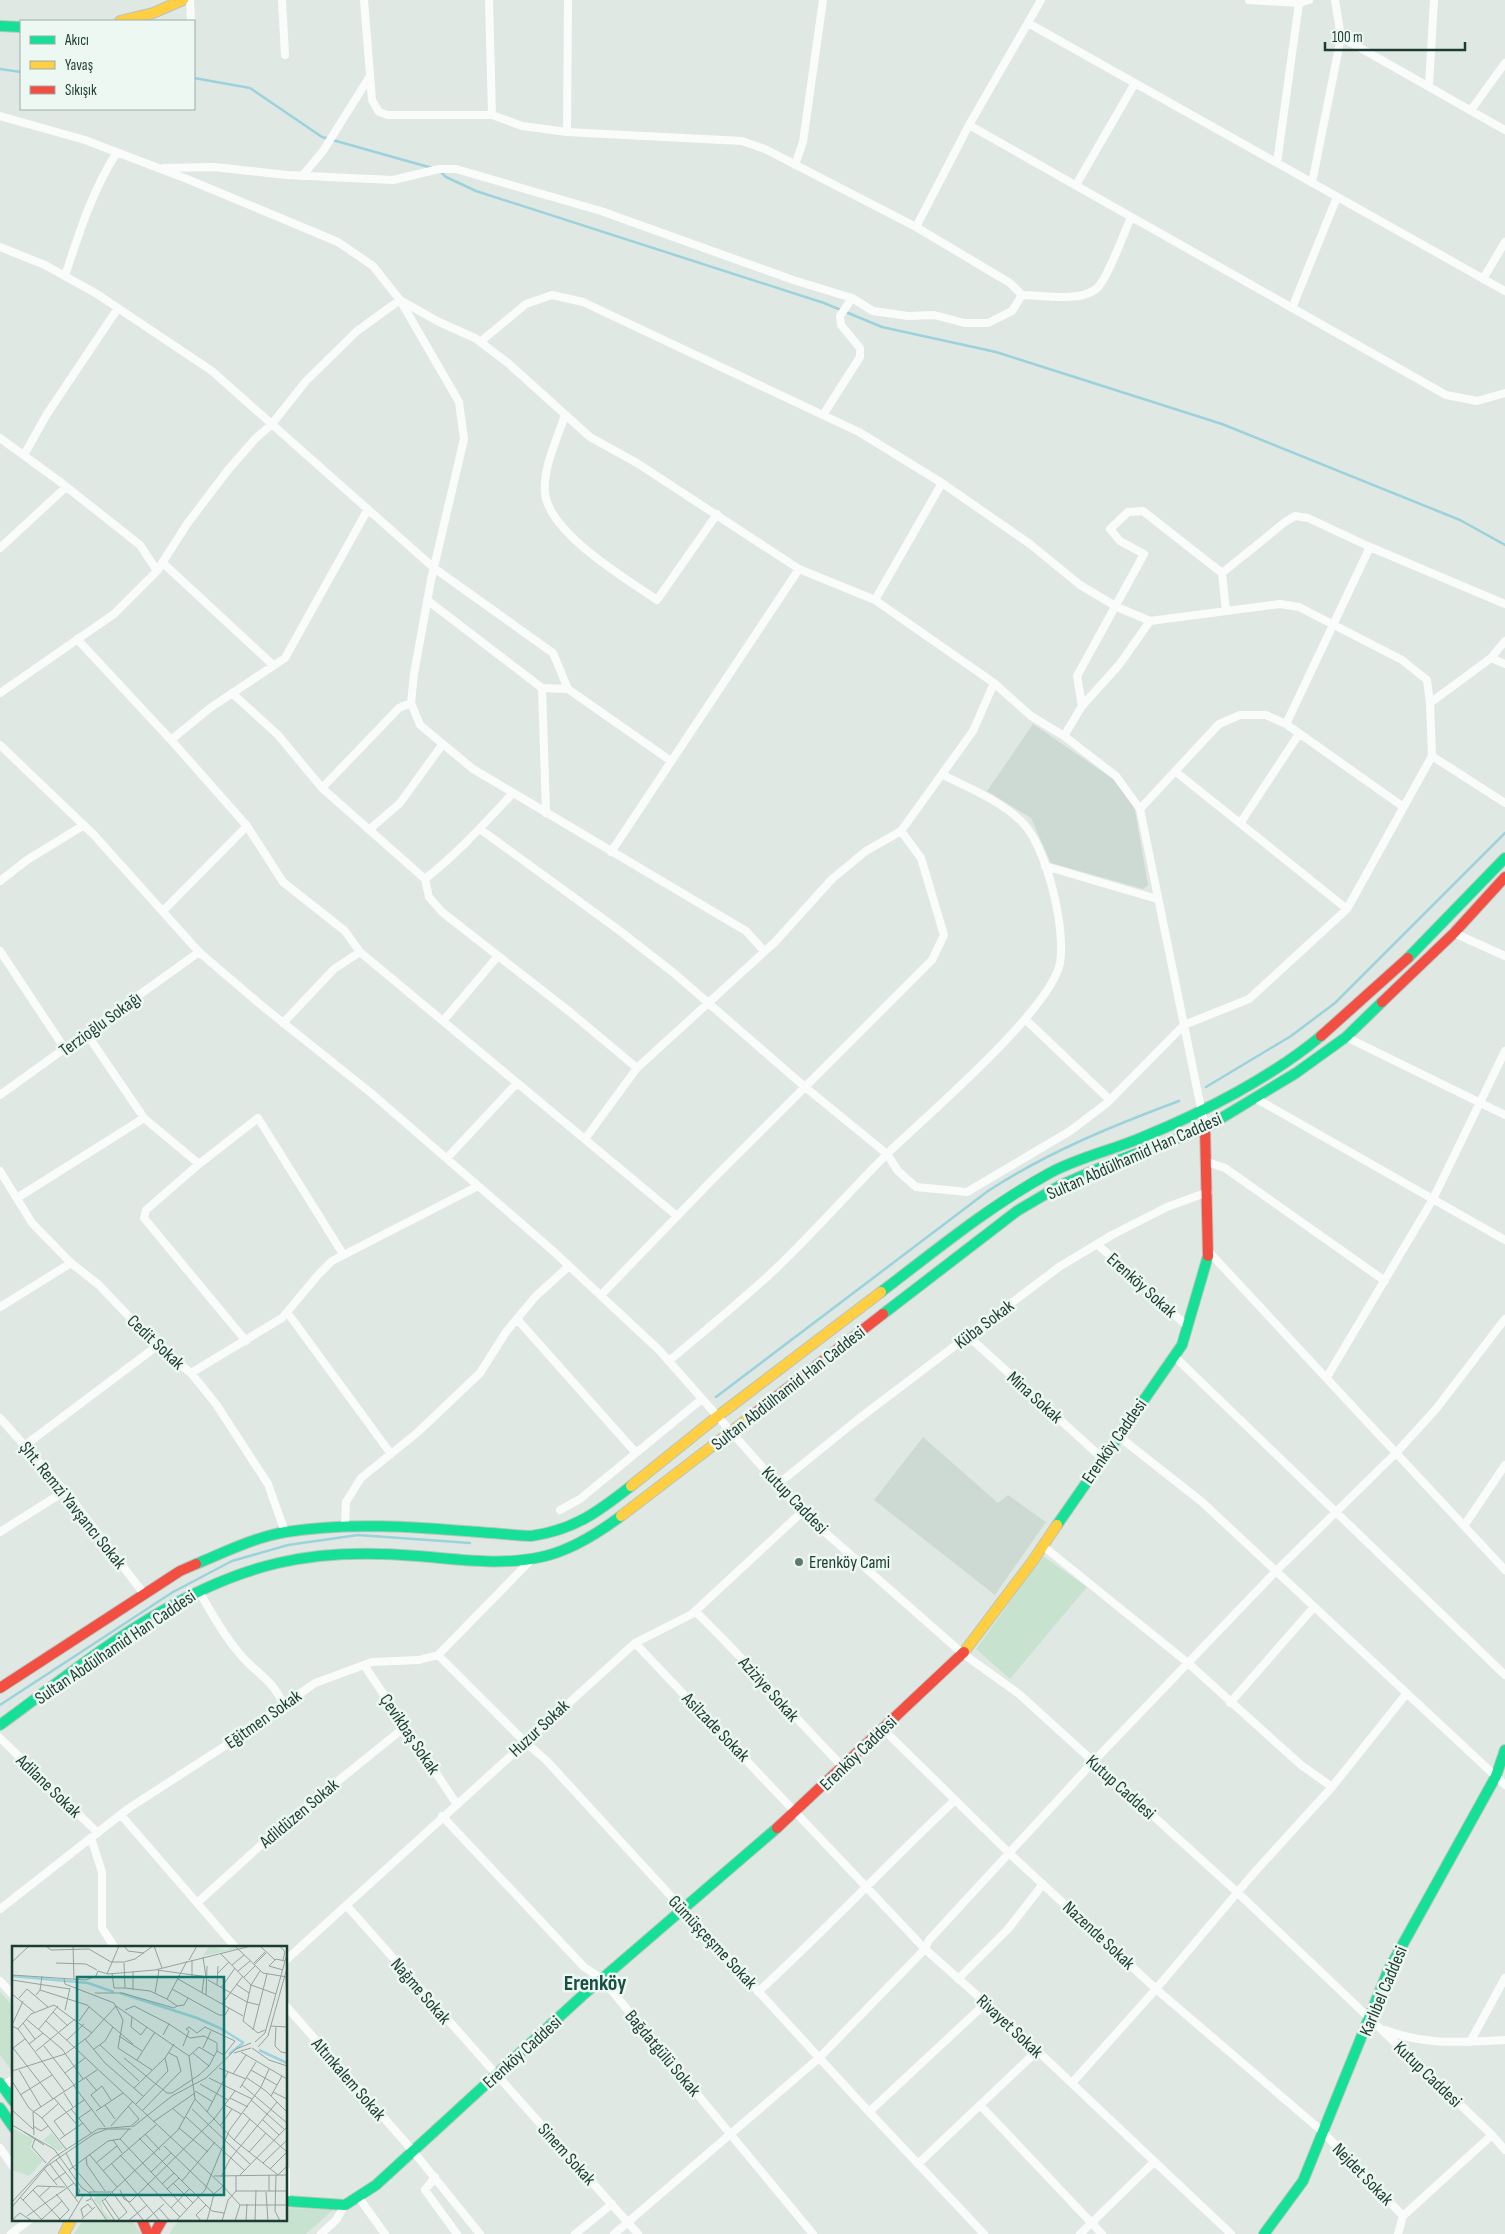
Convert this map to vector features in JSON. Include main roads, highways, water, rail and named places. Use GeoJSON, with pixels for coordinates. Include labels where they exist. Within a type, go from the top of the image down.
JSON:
{"type":"FeatureCollection","features":[{"type":"Feature","properties":{"kind":"main road"},"geometry":{"type":"LineString","coordinates":[[124,20],[153,13],[183,0]]}},
{"type":"Feature","properties":{"kind":"main road"},"geometry":{"type":"LineString","coordinates":[[0,26],[20,27]]}},
{"type":"Feature","properties":{"kind":"main road","name":"Sultan Abdülhamid Han Caddesi"},"geometry":{"type":"LineString","coordinates":[[0,1688],[180,1571],[238,1546],[285,1532],[345,1525],[424,1528],[531,1536],[558,1532],[577,1525],[596,1514],[718,1416],[974,1221],[1049,1173],[1144,1137],[1201,1110],[1276,1069],[1319,1038],[1426,942],[1505,858]]}},
{"type":"Feature","properties":{"kind":"main road","name":"Sultan Abdülhamid Han Caddesi"},"geometry":{"type":"LineString","coordinates":[[0,1725],[115,1643],[177,1602],[247,1573],[308,1557],[342,1553],[380,1552],[494,1559],[532,1559],[557,1553],[599,1533],[1016,1211],[1060,1185],[1111,1163],[1206,1128],[1296,1073],[1346,1037],[1454,933],[1505,877]]}},
{"type":"Feature","properties":{"kind":"main road","name":"Erenköy Caddesi"},"geometry":{"type":"LineString","coordinates":[[288,2201],[345,2205],[358,2198],[413,2151],[602,1979],[796,1812],[962,1653],[1043,1546],[1102,1458],[1182,1345],[1209,1252],[1206,1128]]}},
{"type":"Feature","properties":{"kind":"main road","name":"Karlıbel Caddesi"},"geometry":{"type":"LineString","coordinates":[[1264,2234],[1303,2181],[1361,2042],[1368,2016],[1388,1971],[1496,1776],[1505,1750]]}},
{"type":"Feature","properties":{"kind":"main road"},"geometry":{"type":"LineString","coordinates":[[1,2084],[12,2099]]}},
{"type":"Feature","properties":{"kind":"main road"},"geometry":{"type":"LineString","coordinates":[[0,2108],[12,2125]]}},
{"type":"Feature","properties":{"kind":"main road"},"geometry":{"type":"LineString","coordinates":[[143,2222],[148,2234]]}},
{"type":"Feature","properties":{"kind":"main road"},"geometry":{"type":"LineString","coordinates":[[154,2234],[161,2222]]}},
{"type":"Feature","properties":{"kind":"waterway"},"geometry":{"type":"LineString","coordinates":[[0,69],[20,72]]}},
{"type":"Feature","properties":{"kind":"waterway"},"geometry":{"type":"LineString","coordinates":[[195,78],[250,88],[322,137],[432,168]]}},
{"type":"Feature","properties":{"kind":"waterway"},"geometry":{"type":"LineString","coordinates":[[441,172],[446,177],[476,191],[824,303],[882,327],[996,352],[1222,424],[1460,520],[1505,545]]}},
{"type":"Feature","properties":{"kind":"waterway"},"geometry":{"type":"LineString","coordinates":[[1206,1087],[1291,1036],[1335,1003],[1505,833]]}},
{"type":"Feature","properties":{"kind":"waterway"},"geometry":{"type":"LineString","coordinates":[[716,1397],[988,1191],[1057,1152],[1129,1120],[1179,1101]]}},
{"type":"Feature","properties":{"kind":"waterway"},"geometry":{"type":"LineString","coordinates":[[0,1705],[173,1592],[232,1561],[288,1545],[358,1535],[470,1543]]}},
{"type":"Feature","properties":{"kind":"place","name":"Erenköy Cami"},"geometry":{"type":"Point","coordinates":[799,1562]}},
{"type":"Feature","properties":{"kind":"district","name":"Erenköy"},"geometry":{"type":"Point","coordinates":[595,1982]}}]}
